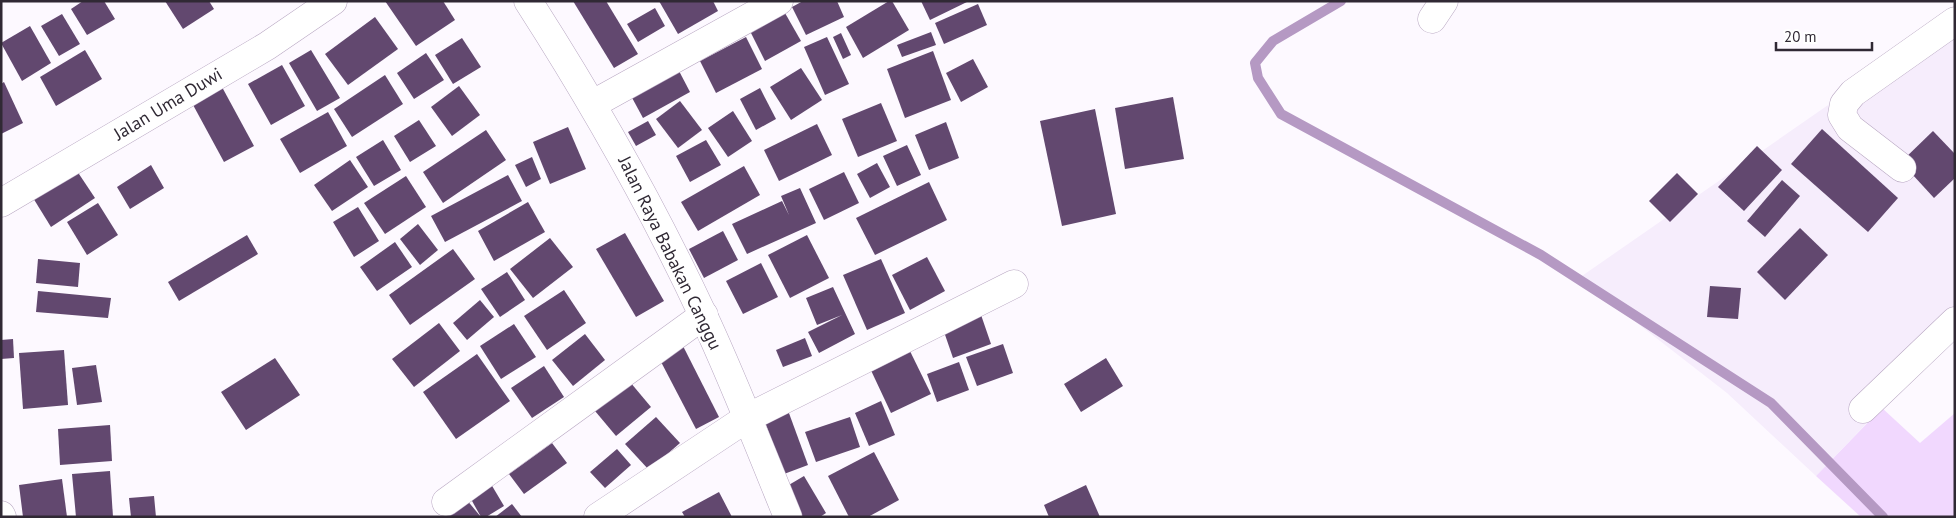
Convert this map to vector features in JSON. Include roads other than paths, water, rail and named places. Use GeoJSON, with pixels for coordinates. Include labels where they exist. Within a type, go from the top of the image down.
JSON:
{"type":"FeatureCollection","features":[{"type":"Feature","properties":{"kind":"street","name":"Jalan Uma Duwi"},"geometry":{"type":"LineString","coordinates":[[1,203],[267,46],[333,1]]}},
{"type":"Feature","properties":{"kind":"street","name":"Jalan Raya Babakan Canggu"},"geometry":{"type":"LineString","coordinates":[[528,1],[593,104],[648,204],[704,316],[788,517]]}},
{"type":"Feature","properties":{"kind":"street"},"geometry":{"type":"LineString","coordinates":[[593,104],[779,1]]}},
{"type":"Feature","properties":{"kind":"street"},"geometry":{"type":"LineString","coordinates":[[1902,168],[1850,128],[1842,115],[1844,104],[1853,93],[1955,21]]}},
{"type":"Feature","properties":{"kind":"street"},"geometry":{"type":"LineString","coordinates":[[598,517],[747,418],[1014,284]]}},
{"type":"Feature","properties":{"kind":"street"},"geometry":{"type":"LineString","coordinates":[[446,502],[704,316]]}},
{"type":"Feature","properties":{"kind":"street"},"geometry":{"type":"LineString","coordinates":[[1864,409],[1955,321]]}},
{"type":"Feature","properties":{"kind":"waterway"},"geometry":{"type":"LineString","coordinates":[[1341,1],[1273,41],[1255,63],[1258,78],[1281,114],[1541,255],[1771,403],[1883,517]]}}]}
